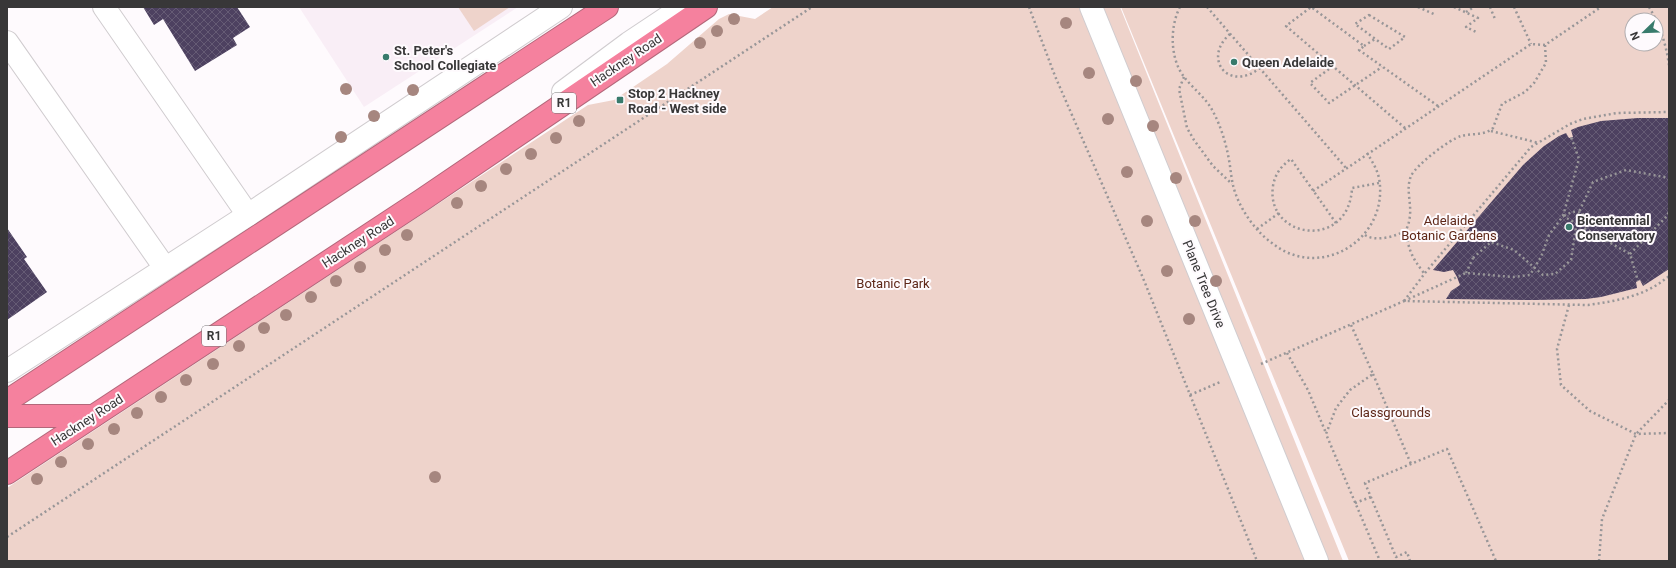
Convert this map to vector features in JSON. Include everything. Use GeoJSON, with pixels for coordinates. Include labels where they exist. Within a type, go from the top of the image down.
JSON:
{"type":"FeatureCollection","features":[{"type":"Feature","properties":{"kind":"highway"},"geometry":{"type":"LineString","coordinates":[[7,401],[608,7]]}},
{"type":"Feature","properties":{"kind":"highway","name":"Hackney Road"},"geometry":{"type":"LineString","coordinates":[[7,472],[422,200],[706,7]]}},
{"type":"Feature","properties":{"kind":"highway"},"geometry":{"type":"LineString","coordinates":[[7,416],[93,416]]}},
{"type":"Feature","properties":{"kind":"street"},"geometry":{"type":"LineString","coordinates":[[104,7],[248,214]]}},
{"type":"Feature","properties":{"kind":"street"},"geometry":{"type":"LineString","coordinates":[[7,371],[561,7]]}},
{"type":"Feature","properties":{"kind":"street"},"geometry":{"type":"LineString","coordinates":[[422,200],[629,43],[683,7]]}},
{"type":"Feature","properties":{"kind":"street","name":"Plane Tree Drive"},"geometry":{"type":"LineString","coordinates":[[1091,7],[1317,561]]}},
{"type":"Feature","properties":{"kind":"street"},"geometry":{"type":"LineString","coordinates":[[7,42],[165,268]]}},
{"type":"Feature","properties":{"kind":"path"},"geometry":{"type":"LineString","coordinates":[[7,537],[812,7]]}},
{"type":"Feature","properties":{"kind":"path"},"geometry":{"type":"LineString","coordinates":[[1029,7],[1055,76],[1143,278],[1257,561]]}},
{"type":"Feature","properties":{"kind":"path"},"geometry":{"type":"LineString","coordinates":[[1180,7],[1174,22],[1173,43],[1178,66],[1184,76],[1204,98],[1215,116],[1227,153],[1233,184],[1242,207],[1257,228],[1271,243],[1294,255],[1321,257],[1347,249],[1365,235],[1377,213],[1380,201],[1380,183],[1375,166],[1367,153]]}},
{"type":"Feature","properties":{"kind":"path"},"geometry":{"type":"LineString","coordinates":[[1207,7],[1346,168]]}},
{"type":"Feature","properties":{"kind":"path"},"geometry":{"type":"LineString","coordinates":[[1364,46],[1311,7],[1286,26],[1405,128]]}},
{"type":"Feature","properties":{"kind":"path"},"geometry":{"type":"LineString","coordinates":[[1419,7],[1436,15]]}},
{"type":"Feature","properties":{"kind":"path"},"geometry":{"type":"LineString","coordinates":[[1454,7],[1478,18],[1466,27],[1476,32]]}},
{"type":"Feature","properties":{"kind":"path"},"geometry":{"type":"LineString","coordinates":[[1466,13],[1474,7]]}},
{"type":"Feature","properties":{"kind":"path"},"geometry":{"type":"LineString","coordinates":[[1490,7],[1495,19]]}},
{"type":"Feature","properties":{"kind":"path"},"geometry":{"type":"LineString","coordinates":[[1514,7],[1531,44]]}},
{"type":"Feature","properties":{"kind":"path"},"geometry":{"type":"LineString","coordinates":[[1313,191],[1367,153],[1531,44],[1545,45],[1601,7]]}},
{"type":"Feature","properties":{"kind":"path"},"geometry":{"type":"LineString","coordinates":[[1649,7],[1667,49],[1669,65]]}},
{"type":"Feature","properties":{"kind":"path"},"geometry":{"type":"LineString","coordinates":[[1369,15],[1406,37],[1389,49],[1375,39],[1355,24],[1369,15]]}},
{"type":"Feature","properties":{"kind":"path"},"geometry":{"type":"LineString","coordinates":[[1230,34],[1222,41],[1218,52],[1220,65],[1224,71],[1230,76],[1244,78],[1260,68]]}},
{"type":"Feature","properties":{"kind":"path"},"geometry":{"type":"LineString","coordinates":[[1375,39],[1359,50],[1438,106]]}},
{"type":"Feature","properties":{"kind":"path"},"geometry":{"type":"LineString","coordinates":[[1490,131],[1493,128],[1502,104],[1525,92],[1538,77],[1546,63],[1545,45]]}},
{"type":"Feature","properties":{"kind":"path"},"geometry":{"type":"LineString","coordinates":[[1333,66],[1310,83],[1329,102],[1382,66]]}},
{"type":"Feature","properties":{"kind":"path"},"geometry":{"type":"LineString","coordinates":[[1184,76],[1179,89],[1188,128],[1194,140],[1213,166],[1233,184]]}},
{"type":"Feature","properties":{"kind":"path"},"geometry":{"type":"LineString","coordinates":[[1404,301],[1425,273],[1531,147],[1570,124],[1583,119],[1617,113],[1669,112]]}},
{"type":"Feature","properties":{"kind":"path"},"geometry":{"type":"LineString","coordinates":[[1425,273],[1414,259],[1408,245],[1406,230],[1411,217],[1409,182],[1414,170],[1460,136],[1490,131],[1539,142]]}},
{"type":"Feature","properties":{"kind":"path"},"geometry":{"type":"LineString","coordinates":[[1255,366],[1351,325],[1466,273],[1513,277],[1530,275],[1541,257],[1549,235],[1563,216],[1579,159],[1571,137]]}},
{"type":"Feature","properties":{"kind":"path"},"geometry":{"type":"LineString","coordinates":[[1336,223],[1291,159],[1283,164],[1274,184],[1272,193],[1274,203],[1279,213],[1292,226],[1309,231],[1326,229],[1336,223],[1347,211],[1350,204],[1352,188],[1380,183]]}},
{"type":"Feature","properties":{"kind":"path"},"geometry":{"type":"LineString","coordinates":[[1466,273],[1473,258],[1491,242],[1514,250],[1543,275],[1555,274],[1571,260],[1578,214],[1593,182],[1626,170],[1669,179]]}},
{"type":"Feature","properties":{"kind":"path"},"geometry":{"type":"LineString","coordinates":[[1630,254],[1668,214],[1669,208]]}},
{"type":"Feature","properties":{"kind":"path"},"geometry":{"type":"LineString","coordinates":[[1563,216],[1571,212],[1583,214],[1578,214]]}},
{"type":"Feature","properties":{"kind":"path"},"geometry":{"type":"LineString","coordinates":[[1257,228],[1279,213]]}},
{"type":"Feature","properties":{"kind":"path"},"geometry":{"type":"LineString","coordinates":[[1563,216],[1630,254],[1638,281]]}},
{"type":"Feature","properties":{"kind":"path"},"geometry":{"type":"LineString","coordinates":[[1365,235],[1370,238],[1394,236],[1406,230]]}},
{"type":"Feature","properties":{"kind":"path"},"geometry":{"type":"LineString","coordinates":[[1404,301],[1588,305],[1614,302],[1641,294],[1669,276]]}},
{"type":"Feature","properties":{"kind":"path"},"geometry":{"type":"LineString","coordinates":[[1569,305],[1557,349],[1561,385],[1590,411],[1636,434],[1669,433]]}},
{"type":"Feature","properties":{"kind":"path"},"geometry":{"type":"LineString","coordinates":[[1351,325],[1411,464]]}},
{"type":"Feature","properties":{"kind":"path"},"geometry":{"type":"LineString","coordinates":[[1287,353],[1308,390],[1380,561]]}},
{"type":"Feature","properties":{"kind":"path"},"geometry":{"type":"LineString","coordinates":[[1326,434],[1336,408],[1345,396],[1350,390],[1372,374]]}},
{"type":"Feature","properties":{"kind":"path"},"geometry":{"type":"LineString","coordinates":[[1190,394],[1224,380]]}},
{"type":"Feature","properties":{"kind":"path"},"geometry":{"type":"LineString","coordinates":[[1599,561],[1602,519],[1636,434],[1669,400]]}},
{"type":"Feature","properties":{"kind":"path"},"geometry":{"type":"LineString","coordinates":[[1410,561],[1407,552],[1396,557],[1365,483],[1447,449],[1496,561]]}},
{"type":"Feature","properties":{"kind":"path"},"geometry":{"type":"LineString","coordinates":[[1355,503],[1371,497]]}},
{"type":"Feature","properties":{"kind":"shaded area","name":"St. Peter's School Collegiate"},"geometry":{"type":"Polygon","coordinates":[[[299,7],[518,7],[364,107],[299,7]]]}},
{"type":"Feature","properties":{"kind":"green space"},"geometry":{"type":"Polygon","coordinates":[[[458,7],[510,7],[474,31],[458,7]]]}},
{"type":"Feature","properties":{"kind":"green space","name":"Botanic Park"},"geometry":{"type":"Polygon","coordinates":[[[773,7],[1120,7],[1343,561],[7,561],[7,488],[588,105],[614,100],[667,64],[719,19],[729,14],[755,19],[773,7]]]}},
{"type":"Feature","properties":{"kind":"green space","name":"Adelaide Botanic Gardens"},"geometry":{"type":"Polygon","coordinates":[[[1121,7],[1669,7],[1669,561],[1349,561],[1121,7]]]}},
{"type":"Feature","properties":{"kind":"building"},"geometry":{"type":"Polygon","coordinates":[[[143,7],[237,7],[250,27],[233,38],[237,45],[195,71],[163,19],[154,25],[143,7]]]}},
{"type":"Feature","properties":{"kind":"building","name":"Bicentennial Conservatory"},"geometry":{"type":"Polygon","coordinates":[[[1638,118],[1669,118],[1669,269],[1643,286],[1640,280],[1636,282],[1637,288],[1601,297],[1586,299],[1535,300],[1446,299],[1451,291],[1460,285],[1457,277],[1453,270],[1444,272],[1433,270],[1523,165],[1544,146],[1559,136],[1566,133],[1569,138],[1573,137],[1571,130],[1578,127],[1601,121],[1638,118]]]}},
{"type":"Feature","properties":{"kind":"building"},"geometry":{"type":"Polygon","coordinates":[[[7,228],[27,257],[24,259],[47,292],[7,320],[7,228]]]}},
{"type":"Feature","properties":{"kind":"place","name":"St. Peter's School Collegiate"},"geometry":{"type":"Point","coordinates":[386,57]}},
{"type":"Feature","properties":{"kind":"place","name":"Queen Adelaide"},"geometry":{"type":"Point","coordinates":[1234,62]}},
{"type":"Feature","properties":{"kind":"place","name":"Stop 2 Hackney Road - West side"},"geometry":{"type":"Point","coordinates":[620,100]}},
{"type":"Feature","properties":{"kind":"place","name":"Bicentennial Conservatory"},"geometry":{"type":"Point","coordinates":[1569,227]}},
{"type":"Feature","properties":{"kind":"park label","name":"Classgrounds"},"geometry":{"type":"Point","coordinates":[1391,412]}}]}
